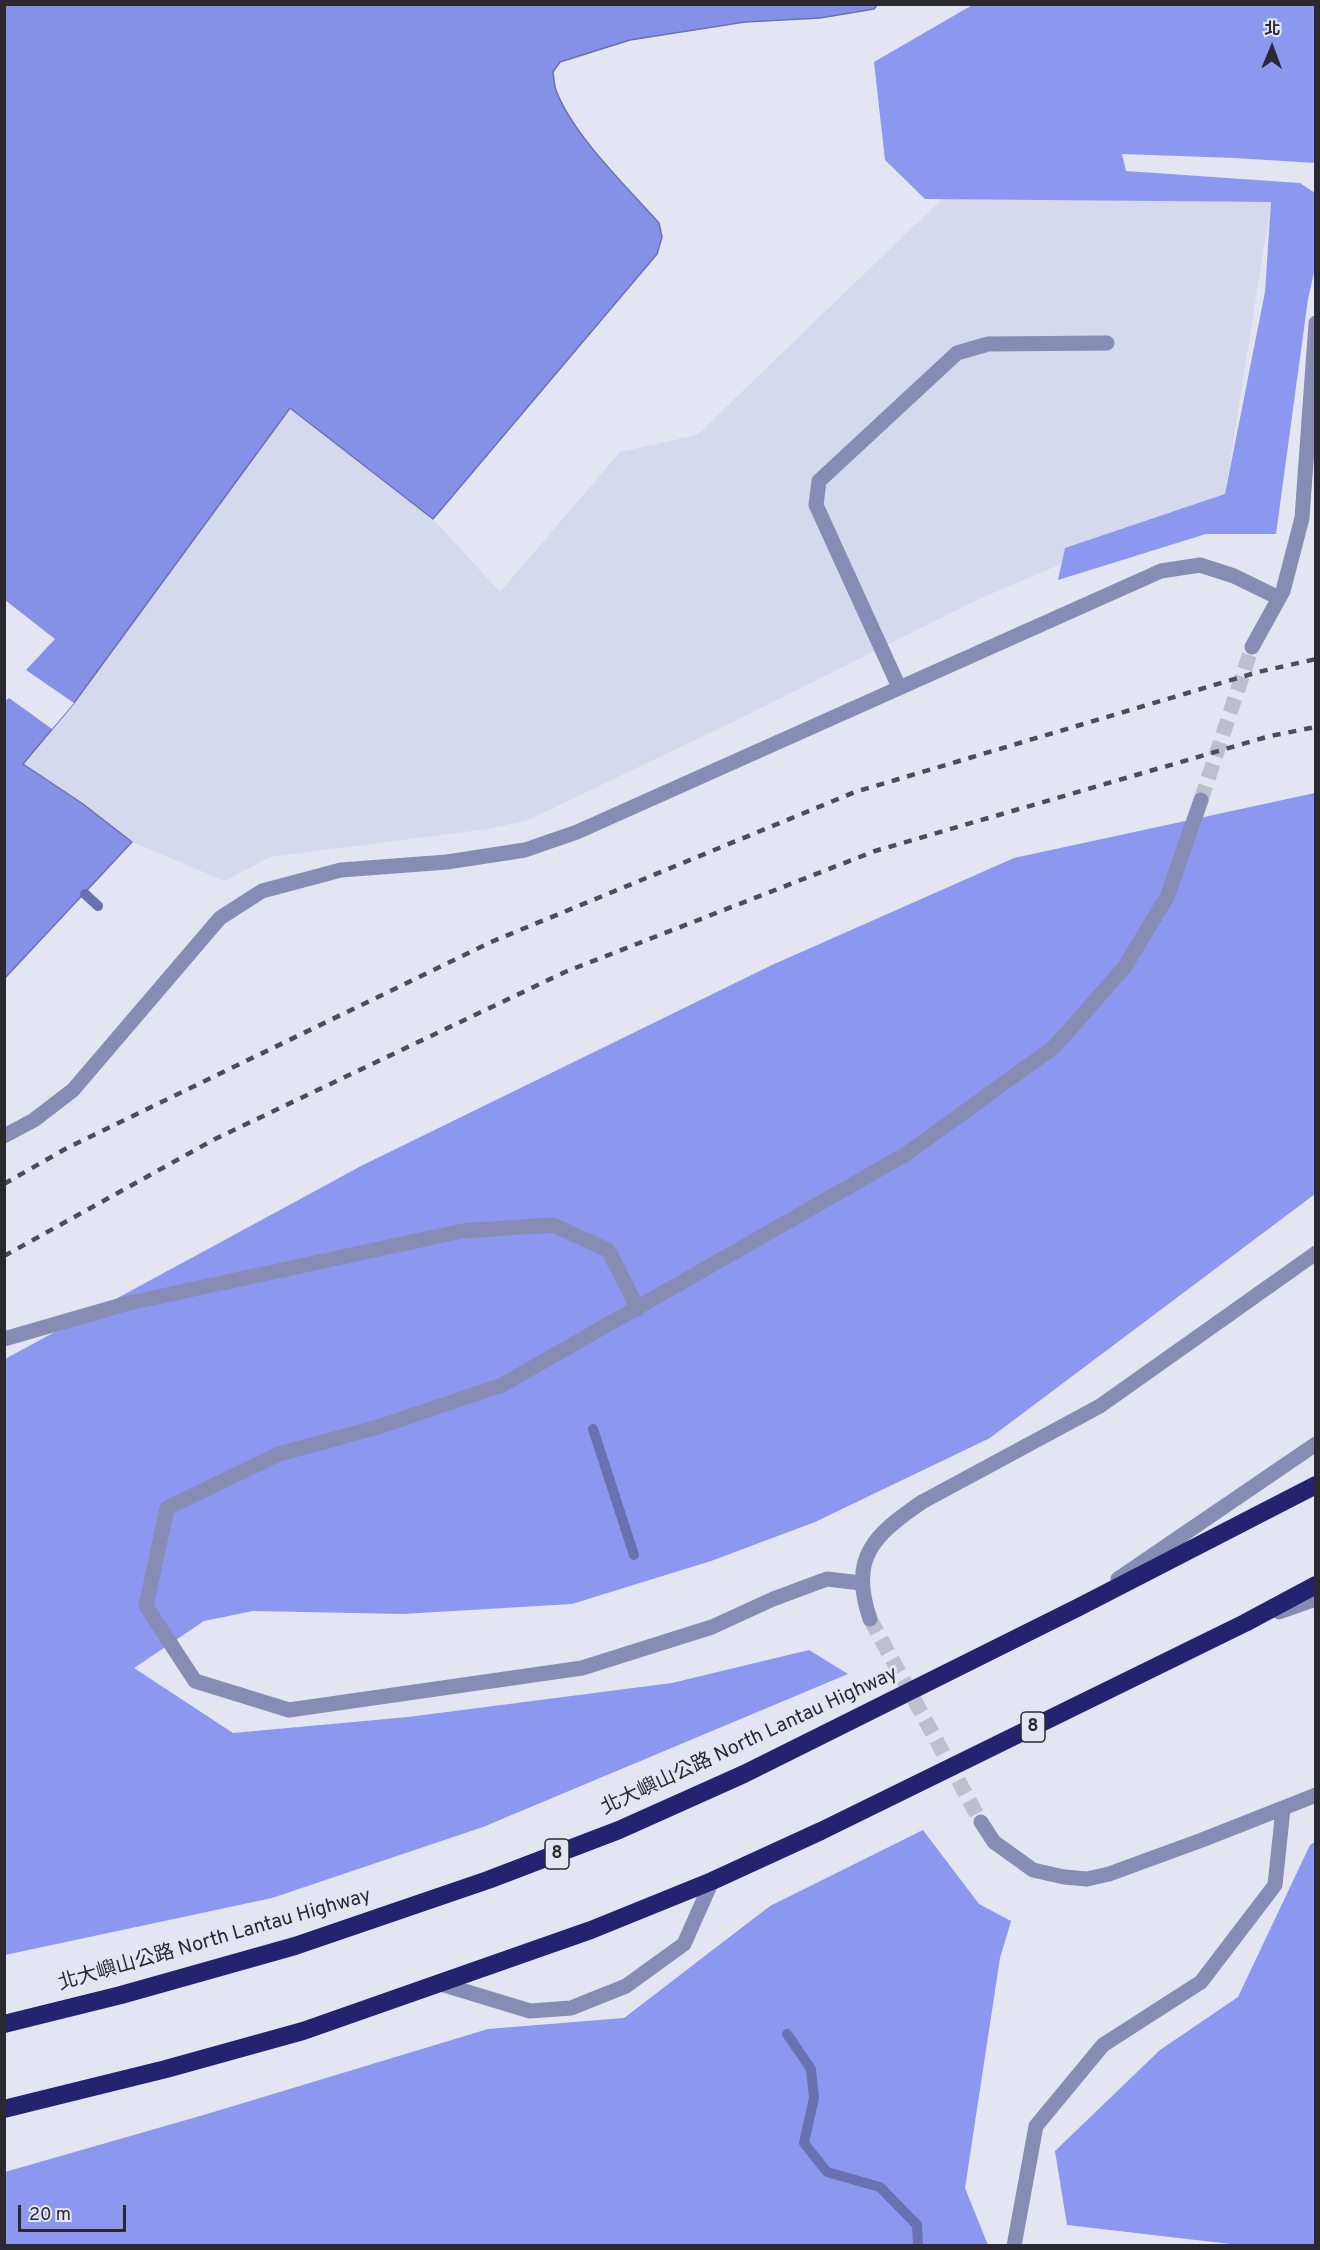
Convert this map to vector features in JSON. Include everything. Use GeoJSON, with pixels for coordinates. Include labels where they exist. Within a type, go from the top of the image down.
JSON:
{"type":"FeatureCollection","features":[{"type":"Feature","properties":{"kind":"highway","name":"北大嶼山公路 North Lantau Highway"},"geometry":{"type":"LineString","coordinates":[[4,2024],[121,1995],[295,1946],[488,1880],[619,1830],[744,1774],[1316,1485]]}},
{"type":"Feature","properties":{"kind":"highway","name":"8"},"geometry":{"type":"LineString","coordinates":[[4,2109],[166,2070],[303,2031],[591,1930],[712,1881],[821,1831],[1245,1623],[1316,1585]]}},
{"type":"Feature","properties":{"kind":"lane"},"geometry":{"type":"LineString","coordinates":[[1252,647],[1283,591],[1302,518],[1316,323]]}},
{"type":"Feature","properties":{"kind":"lane"},"geometry":{"type":"LineString","coordinates":[[899,687],[816,505],[819,481],[957,353],[988,344],[1107,344]]}},
{"type":"Feature","properties":{"kind":"lane"},"geometry":{"type":"LineString","coordinates":[[4,1136],[34,1119],[74,1090],[220,918],[262,891],[341,870],[447,862],[525,850],[577,832],[1161,571],[1200,565],[1234,576],[1279,598]]}},
{"type":"Feature","properties":{"kind":"lane"},"geometry":{"type":"LineString","coordinates":[[861,1583],[826,1579],[773,1599],[712,1627],[582,1668],[289,1710],[195,1681],[146,1606],[167,1508],[279,1454],[378,1427],[502,1385],[906,1154],[1054,1047],[1124,968],[1167,897],[1201,800]]}},
{"type":"Feature","properties":{"kind":"lane"},"geometry":{"type":"LineString","coordinates":[[4,1339],[125,1304],[462,1232],[553,1225],[608,1250],[638,1309]]}},
{"type":"Feature","properties":{"kind":"lane"},"geometry":{"type":"LineString","coordinates":[[870,1619],[861,1583],[865,1560],[877,1537],[899,1518],[922,1502],[1100,1406],[1316,1253]]}},
{"type":"Feature","properties":{"kind":"lane"},"geometry":{"type":"LineString","coordinates":[[1079,1606],[1316,1443]]}},
{"type":"Feature","properties":{"kind":"lane"},"geometry":{"type":"LineString","coordinates":[[1245,1623],[1316,1599]]}},
{"type":"Feature","properties":{"kind":"lane"},"geometry":{"type":"LineString","coordinates":[[981,1822],[994,1842],[1033,1870],[1064,1877],[1087,1879],[1109,1874],[1316,1795]]}},
{"type":"Feature","properties":{"kind":"lane"},"geometry":{"type":"LineString","coordinates":[[1014,2246],[1036,2127],[1103,2045],[1201,1982],[1275,1885],[1282,1809]]}},
{"type":"Feature","properties":{"kind":"lane"},"geometry":{"type":"LineString","coordinates":[[441,1984],[530,2011],[571,2008],[626,1986],[684,1944],[712,1881]]}},
{"type":"Feature","properties":{"kind":"shaded area"},"geometry":{"type":"Polygon","coordinates":[[[974,4],[1315,5],[1315,163],[1122,154],[1126,171],[1300,183],[1315,193],[1315,268],[1308,299],[1276,534],[1206,534],[1058,580],[1065,548],[1225,494],[1265,292],[1271,202],[925,199],[885,160],[874,62],[974,4]]]}},
{"type":"Feature","properties":{"kind":"shaded area"},"geometry":{"type":"Polygon","coordinates":[[[5,5],[877,5],[874,9],[820,18],[745,22],[630,40],[560,62],[553,72],[555,88],[564,107],[587,142],[659,223],[662,237],[657,254],[433,519],[290,408],[74,703],[23,764],[83,804],[132,842],[5,978],[5,5]]]}},
{"type":"Feature","properties":{"kind":"shaded area"},"geometry":{"type":"Polygon","coordinates":[[[942,199],[1271,202],[1225,494],[979,599],[737,720],[526,821],[480,830],[270,857],[225,881],[132,842],[83,804],[23,764],[74,703],[290,408],[433,519],[500,592],[620,452],[697,435],[942,199]]]}},
{"type":"Feature","properties":{"kind":"shaded area"},"geometry":{"type":"Polygon","coordinates":[[[1315,793],[1315,1194],[990,1438],[815,1522],[711,1561],[572,1604],[403,1614],[253,1611],[204,1621],[134,1668],[233,1733],[408,1717],[672,1683],[809,1650],[848,1674],[483,1827],[272,1898],[5,1955],[5,1359],[363,1165],[772,965],[1014,858],[1315,793]]]}},
{"type":"Feature","properties":{"kind":"shaded area"},"geometry":{"type":"Polygon","coordinates":[[[923,1830],[979,1904],[1011,1921],[1000,1958],[965,2188],[988,2245],[5,2245],[5,2172],[488,2029],[624,2018],[770,1906],[923,1830]]]}},
{"type":"Feature","properties":{"kind":"shaded area"},"geometry":{"type":"Polygon","coordinates":[[[1315,1842],[1315,2245],[1239,2245],[1067,2225],[1055,2151],[1160,2050],[1238,1997],[1310,1845],[1315,1842]]]}},
{"type":"Feature","properties":{"kind":"pier"},"geometry":{"type":"Polygon","coordinates":[[[5,600],[55,639],[26,670],[74,703],[52,729],[9,698],[5,701],[5,600]]]}},
{"type":"Feature","properties":{"kind":"waterway"},"geometry":{"type":"LineString","coordinates":[[85,894],[98,906]]}},
{"type":"Feature","properties":{"kind":"waterway"},"geometry":{"type":"LineString","coordinates":[[593,1429],[634,1555]]}},
{"type":"Feature","properties":{"kind":"waterway"},"geometry":{"type":"LineString","coordinates":[[787,2034],[811,2069],[814,2098],[804,2143],[827,2172],[880,2187],[917,2225],[918,2246]]}},
{"type":"Feature","properties":{"kind":"tunnel"},"geometry":{"type":"LineString","coordinates":[[1201,800],[1252,647]]}},
{"type":"Feature","properties":{"kind":"tunnel"},"geometry":{"type":"LineString","coordinates":[[870,1619],[981,1822]]}},
{"type":"Feature","properties":{"kind":"railway"},"geometry":{"type":"LineString","coordinates":[[4,1184],[67,1148],[491,942],[855,792],[1258,672],[1316,659]]}},
{"type":"Feature","properties":{"kind":"railway"},"geometry":{"type":"LineString","coordinates":[[4,1256],[215,1139],[565,972],[875,851],[1270,736],[1316,727]]}}]}
